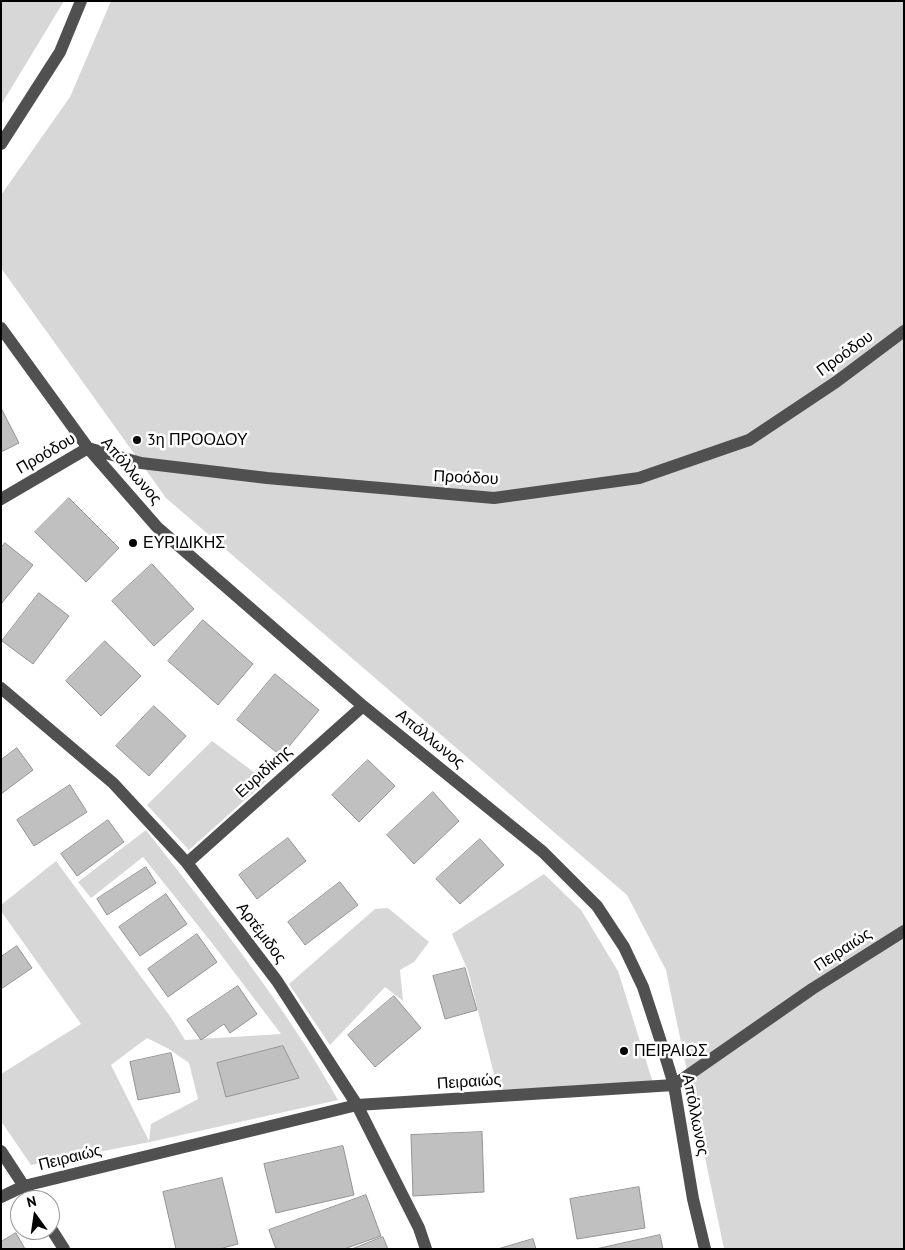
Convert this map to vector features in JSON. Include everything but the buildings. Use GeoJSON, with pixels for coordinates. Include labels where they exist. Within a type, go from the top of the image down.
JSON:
{"type":"FeatureCollection","features":[{"type":"Feature","properties":{"kind":"street"},"geometry":{"type":"LineString","coordinates":[[1,144],[60,52],[81,1]]}},
{"type":"Feature","properties":{"kind":"street","name":"Απόλλωνος"},"geometry":{"type":"LineString","coordinates":[[1,328],[88,448],[157,527],[363,706],[543,852],[597,906],[624,947],[643,987],[674,1085],[705,1249]]}},
{"type":"Feature","properties":{"kind":"street","name":"Προόδου"},"geometry":{"type":"LineString","coordinates":[[1,499],[88,448],[141,463],[267,478],[494,498],[638,478],[749,440],[836,382],[904,331]]}},
{"type":"Feature","properties":{"kind":"street","name":"Αρτέμιδος"},"geometry":{"type":"LineString","coordinates":[[1,688],[113,783],[187,863],[277,980],[357,1105],[419,1228],[426,1249]]}},
{"type":"Feature","properties":{"kind":"street","name":"Ευριδίκης"},"geometry":{"type":"LineString","coordinates":[[187,863],[363,706]]}},
{"type":"Feature","properties":{"kind":"street","name":"Πειραιώς"},"geometry":{"type":"LineString","coordinates":[[1,1197],[24,1186],[357,1105],[674,1085],[812,989],[904,931]]}},
{"type":"Feature","properties":{"kind":"street"},"geometry":{"type":"LineString","coordinates":[[1,1151],[27,1190]]}},
{"type":"Feature","properties":{"kind":"shaded area"},"geometry":{"type":"Polygon","coordinates":[[[1,1],[64,1],[1,105],[1,1]]]}},
{"type":"Feature","properties":{"kind":"shaded area"},"geometry":{"type":"Polygon","coordinates":[[[111,1],[904,1],[904,1249],[724,1249],[666,970],[627,895],[166,498],[1,268],[1,195],[70,97],[111,1]]]}},
{"type":"Feature","properties":{"kind":"shaded area"},"geometry":{"type":"Polygon","coordinates":[[[212,741],[266,781],[189,850],[147,805],[212,741]]]}},
{"type":"Feature","properties":{"kind":"shaded area"},"geometry":{"type":"Polygon","coordinates":[[[146,830],[247,961],[295,1029],[338,1100],[150,1142],[31,1165],[1,1121],[1,1074],[81,1024],[1,911],[1,905],[56,861],[172,1019],[185,1040],[281,1034],[212,943],[143,857],[91,898],[78,882],[146,830]],[[147,1038],[111,1065],[149,1141],[151,1124],[198,1099],[189,1063],[169,1049],[147,1038]]]}},
{"type":"Feature","properties":{"kind":"shaded area"},"geometry":{"type":"Polygon","coordinates":[[[544,874],[581,910],[618,971],[653,1083],[498,1090],[468,971],[452,934],[544,874]]]}},
{"type":"Feature","properties":{"kind":"shaded area"},"geometry":{"type":"Polygon","coordinates":[[[388,908],[429,942],[414,962],[400,970],[403,1001],[385,987],[330,1045],[289,984],[375,909],[388,908]]]}},
{"type":"Feature","properties":{"kind":"place","name":"3η ΠΡΟΟΔΟΥ"},"geometry":{"type":"Point","coordinates":[137,440]}},
{"type":"Feature","properties":{"kind":"place","name":"ΕΥΡΙΔΙΚΗΣ"},"geometry":{"type":"Point","coordinates":[133,543]}},
{"type":"Feature","properties":{"kind":"place","name":"ΠΕΙΡΑΙΩΣ"},"geometry":{"type":"Point","coordinates":[624,1051]}}]}
